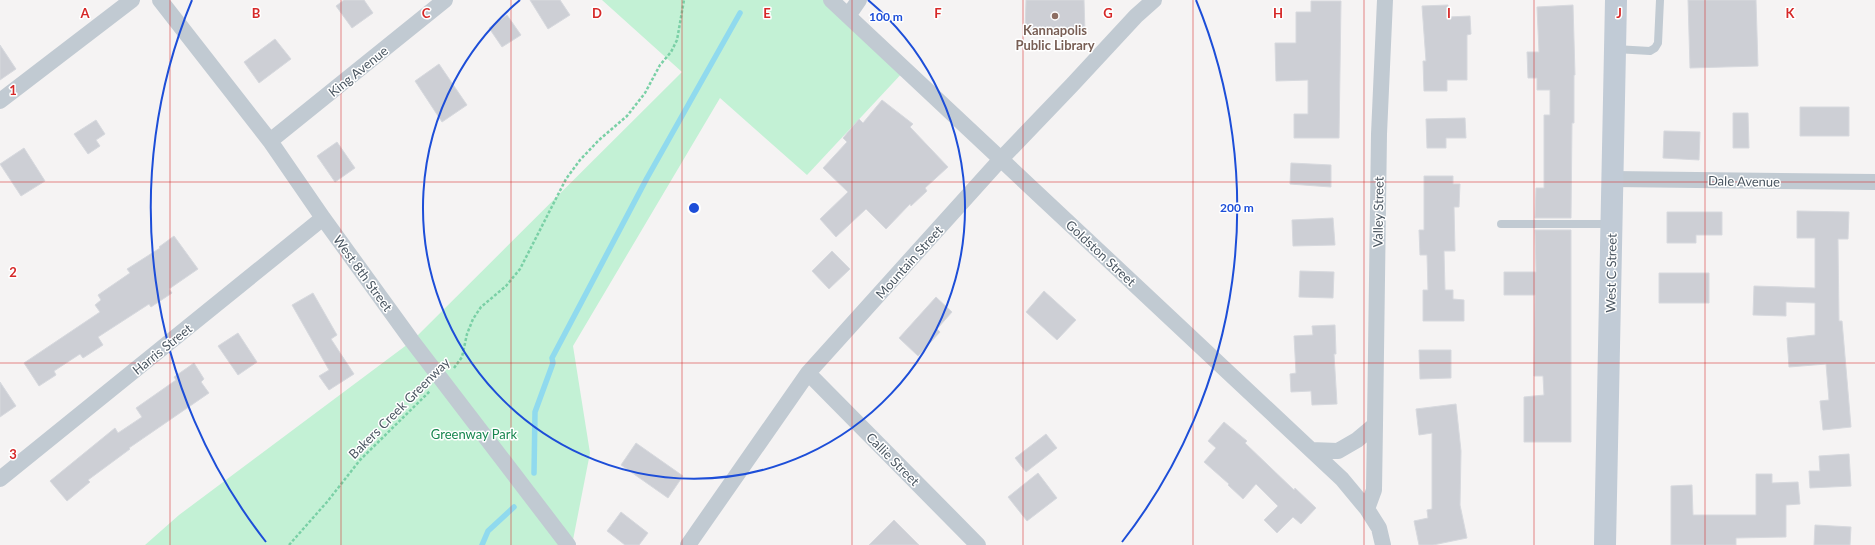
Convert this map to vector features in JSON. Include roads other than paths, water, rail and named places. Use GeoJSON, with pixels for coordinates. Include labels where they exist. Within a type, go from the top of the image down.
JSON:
{"type":"FeatureCollection","features":[{"type":"Feature","properties":{"kind":"main road","name":"West C Street"},"geometry":{"type":"LineString","coordinates":[[1605,545],[1616,0]]}},
{"type":"Feature","properties":{"kind":"street"},"geometry":{"type":"LineString","coordinates":[[0,101],[132,0]]}},
{"type":"Feature","properties":{"kind":"street","name":"West 8th Street"},"geometry":{"type":"LineString","coordinates":[[160,0],[270,141],[323,218],[441,380],[568,545]]}},
{"type":"Feature","properties":{"kind":"street","name":"King Avenue"},"geometry":{"type":"LineString","coordinates":[[270,141],[446,0]]}},
{"type":"Feature","properties":{"kind":"street","name":"Goldston Street"},"geometry":{"type":"LineString","coordinates":[[831,0],[1342,479],[1366,509]]}},
{"type":"Feature","properties":{"kind":"street"},"geometry":{"type":"LineString","coordinates":[[848,16],[859,0]]}},
{"type":"Feature","properties":{"kind":"street","name":"Mountain Street"},"geometry":{"type":"LineString","coordinates":[[688,545],[808,373],[1001,159],[1136,16],[1154,0]]}},
{"type":"Feature","properties":{"kind":"street","name":"Valley Street"},"geometry":{"type":"LineString","coordinates":[[1366,509],[1374,490],[1379,134],[1385,0]]}},
{"type":"Feature","properties":{"kind":"street","name":"Dale Avenue"},"geometry":{"type":"LineString","coordinates":[[1613,179],[1875,182]]}},
{"type":"Feature","properties":{"kind":"street","name":"Harris Street"},"geometry":{"type":"LineString","coordinates":[[0,479],[323,218]]}},
{"type":"Feature","properties":{"kind":"street","name":"Callie Street"},"geometry":{"type":"LineString","coordinates":[[808,373],[978,545]]}},
{"type":"Feature","properties":{"kind":"street"},"geometry":{"type":"LineString","coordinates":[[1311,450],[1338,451],[1357,440],[1375,425]]}},
{"type":"Feature","properties":{"kind":"street"},"geometry":{"type":"LineString","coordinates":[[1366,509],[1379,528],[1383,545]]}},
{"type":"Feature","properties":{"kind":"lane"},"geometry":{"type":"LineString","coordinates":[[1615,49],[1650,51],[1655,48],[1658,43],[1660,0]]}},
{"type":"Feature","properties":{"kind":"lane"},"geometry":{"type":"LineString","coordinates":[[1502,224],[1612,224]]}},
{"type":"Feature","properties":{"kind":"waterway"},"geometry":{"type":"LineString","coordinates":[[534,473],[535,412],[553,363],[552,358],[647,178],[740,13]]}},
{"type":"Feature","properties":{"kind":"waterway"},"geometry":{"type":"LineString","coordinates":[[482,545],[488,531],[514,507]]}},
{"type":"Feature","properties":{"kind":"place","name":"Kannapolis Public Library"},"geometry":{"type":"Point","coordinates":[1055,16]}},
{"type":"Feature","properties":{"kind":"park label","name":"Greenway Park"},"geometry":{"type":"Point","coordinates":[474,434]}}]}
